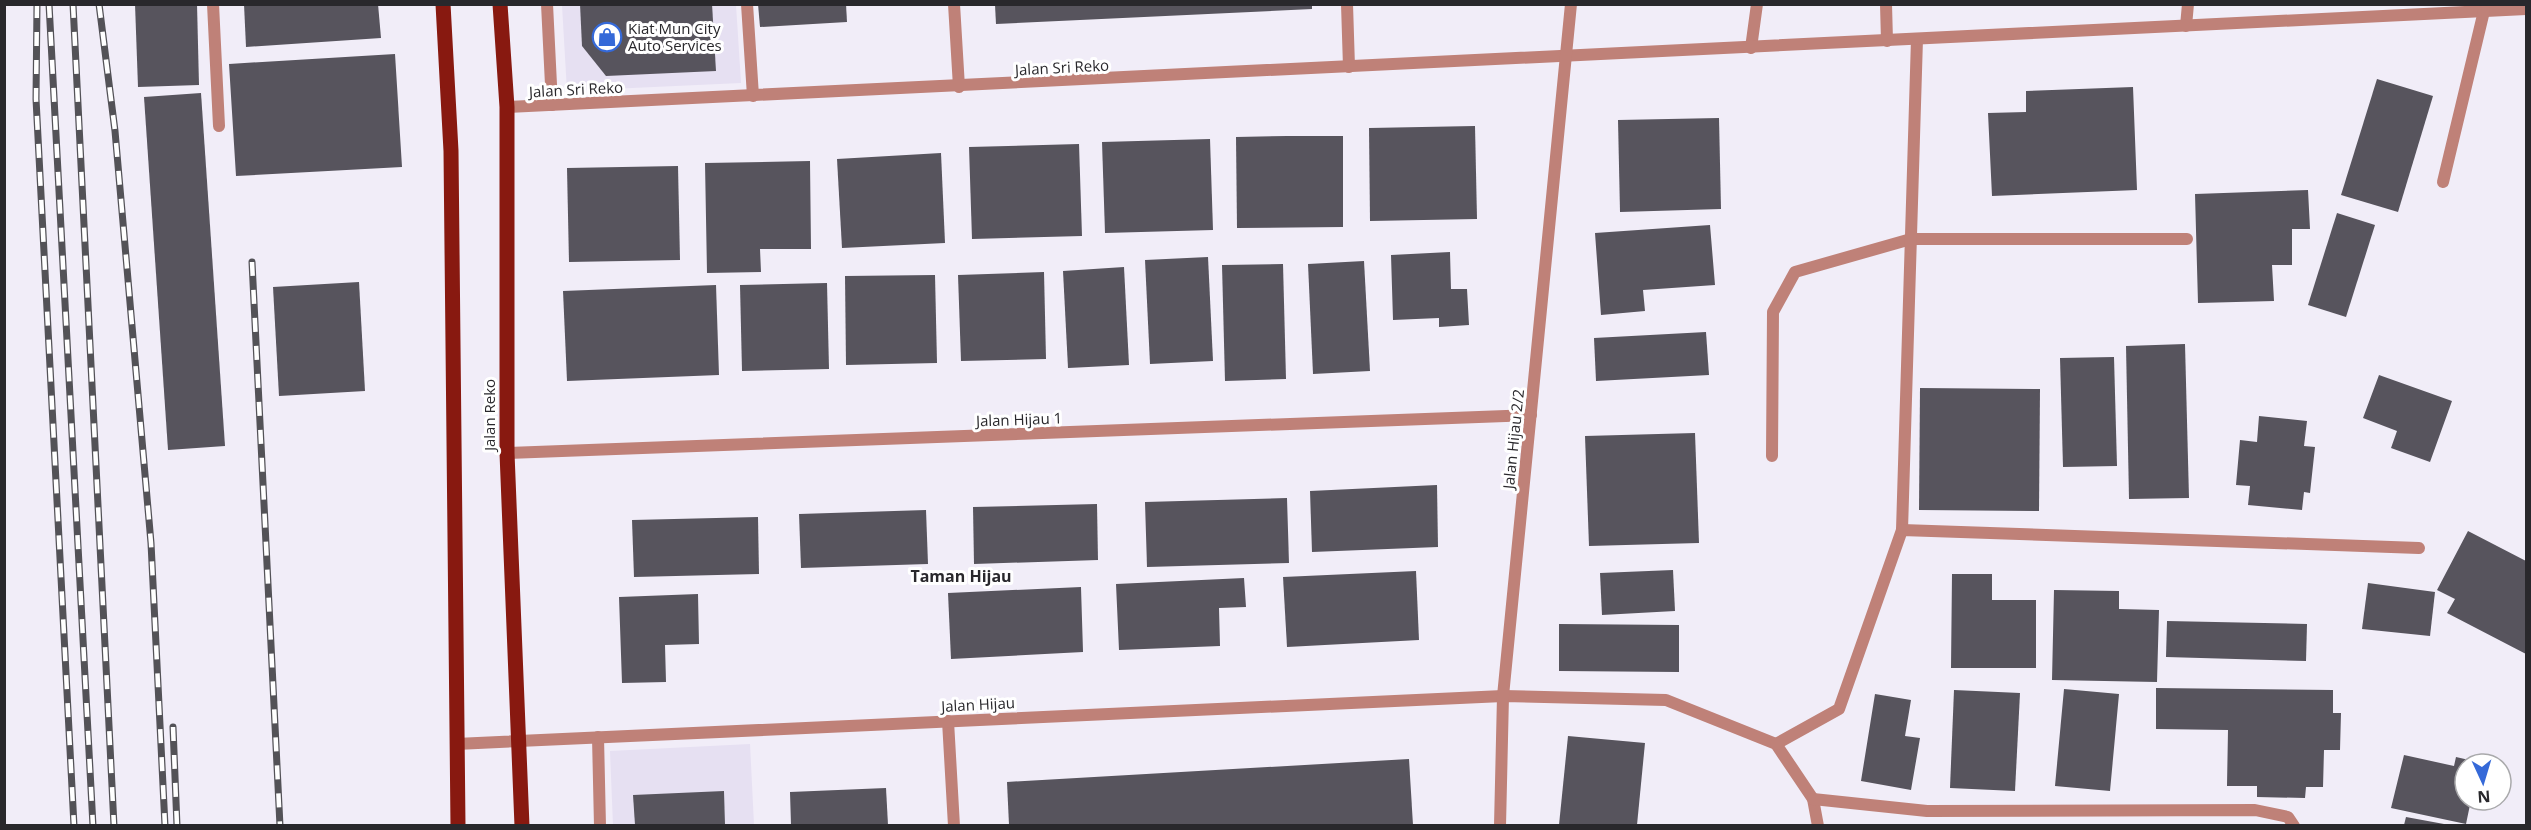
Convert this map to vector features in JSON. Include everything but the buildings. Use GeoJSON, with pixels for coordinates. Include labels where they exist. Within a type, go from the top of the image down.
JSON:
{"type":"FeatureCollection","features":[{"type":"Feature","properties":{"kind":"main road"},"geometry":{"type":"LineString","coordinates":[[443,4],[451,151],[458,825]]}},
{"type":"Feature","properties":{"kind":"main road","name":"Jalan Reko"},"geometry":{"type":"LineString","coordinates":[[500,4],[507,107],[507,453],[522,825]]}},
{"type":"Feature","properties":{"kind":"street"},"geometry":{"type":"LineString","coordinates":[[213,4],[219,126]]}},
{"type":"Feature","properties":{"kind":"street"},"geometry":{"type":"LineString","coordinates":[[547,4],[552,105]]}},
{"type":"Feature","properties":{"kind":"street"},"geometry":{"type":"LineString","coordinates":[[747,4],[753,96]]}},
{"type":"Feature","properties":{"kind":"street"},"geometry":{"type":"LineString","coordinates":[[954,4],[958,87]]}},
{"type":"Feature","properties":{"kind":"street"},"geometry":{"type":"LineString","coordinates":[[1347,4],[1349,67]]}},
{"type":"Feature","properties":{"kind":"street"},"geometry":{"type":"LineString","coordinates":[[1566,56],[1571,4]]}},
{"type":"Feature","properties":{"kind":"street"},"geometry":{"type":"LineString","coordinates":[[1751,48],[1757,4]]}},
{"type":"Feature","properties":{"kind":"street"},"geometry":{"type":"LineString","coordinates":[[1886,4],[1887,40]]}},
{"type":"Feature","properties":{"kind":"street"},"geometry":{"type":"LineString","coordinates":[[2186,26],[2188,4]]}},
{"type":"Feature","properties":{"kind":"street","name":"Jalan Sri Reko"},"geometry":{"type":"LineString","coordinates":[[507,107],[958,87],[2526,9]]}},
{"type":"Feature","properties":{"kind":"street"},"geometry":{"type":"LineString","coordinates":[[2443,182],[2484,11]]}},
{"type":"Feature","properties":{"kind":"street"},"geometry":{"type":"LineString","coordinates":[[1818,825],[1814,800],[1776,744],[1839,709],[1902,530],[1917,39]]}},
{"type":"Feature","properties":{"kind":"street","name":"Jalan Hijau 2/2"},"geometry":{"type":"LineString","coordinates":[[1500,825],[1503,696],[1566,56]]}},
{"type":"Feature","properties":{"kind":"street"},"geometry":{"type":"LineString","coordinates":[[1772,456],[1773,312],[1795,272],[1911,239],[2187,239]]}},
{"type":"Feature","properties":{"kind":"street","name":"Jalan Hijau 1"},"geometry":{"type":"LineString","coordinates":[[507,453],[1531,415]]}},
{"type":"Feature","properties":{"kind":"street"},"geometry":{"type":"LineString","coordinates":[[1902,530],[2419,548]]}},
{"type":"Feature","properties":{"kind":"street","name":"Jalan Hijau"},"geometry":{"type":"LineString","coordinates":[[456,744],[1503,696],[1666,700],[1776,744]]}},
{"type":"Feature","properties":{"kind":"street"},"geometry":{"type":"LineString","coordinates":[[948,721],[954,825]]}},
{"type":"Feature","properties":{"kind":"street"},"geometry":{"type":"LineString","coordinates":[[598,737],[600,825]]}},
{"type":"Feature","properties":{"kind":"street"},"geometry":{"type":"LineString","coordinates":[[1814,800],[1927,812],[2255,810],[2288,817],[2294,825]]}},
{"type":"Feature","properties":{"kind":"shaded area"},"geometry":{"type":"Polygon","coordinates":[[[562,5],[736,5],[741,83],[567,91],[562,5]]]}},
{"type":"Feature","properties":{"kind":"shaded area"},"geometry":{"type":"Polygon","coordinates":[[[750,744],[754,825],[613,825],[610,751],[750,744]]]}},
{"type":"Feature","properties":{"kind":"railway"},"geometry":{"type":"LineString","coordinates":[[37,4],[36,99],[74,826]]}},
{"type":"Feature","properties":{"kind":"railway"},"geometry":{"type":"LineString","coordinates":[[49,4],[93,826]]}},
{"type":"Feature","properties":{"kind":"railway"},"geometry":{"type":"LineString","coordinates":[[73,4],[114,826]]}},
{"type":"Feature","properties":{"kind":"railway"},"geometry":{"type":"LineString","coordinates":[[99,4],[115,131],[151,543],[165,826]]}},
{"type":"Feature","properties":{"kind":"railway"},"geometry":{"type":"LineString","coordinates":[[252,262],[280,826]]}},
{"type":"Feature","properties":{"kind":"railway"},"geometry":{"type":"LineString","coordinates":[[173,727],[177,826]]}},
{"type":"Feature","properties":{"kind":"place","name":"Kiat Mun City Auto Services"},"geometry":{"type":"Point","coordinates":[607,37]}},
{"type":"Feature","properties":{"kind":"district","name":"Taman Hijau"},"geometry":{"type":"Point","coordinates":[961,576]}}]}
